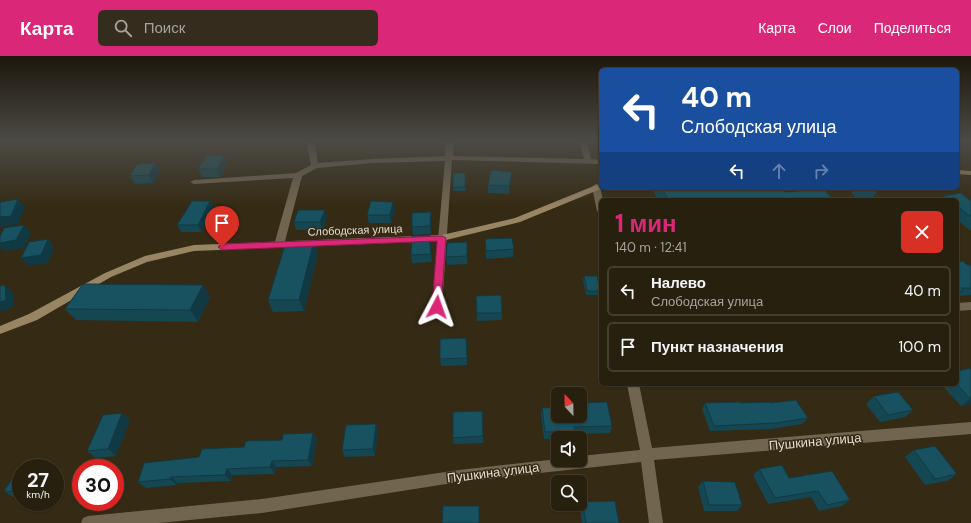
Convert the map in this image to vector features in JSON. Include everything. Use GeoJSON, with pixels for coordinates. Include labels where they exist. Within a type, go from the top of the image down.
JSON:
{"type":"FeatureCollection","features":[{"type":"Feature","properties":{"kind":"street"},"geometry":{"type":"LineString","coordinates":[[194,182],[298,175],[315,166],[352,163]]}},
{"type":"Feature","properties":{"kind":"street"},"geometry":{"type":"LineString","coordinates":[[437,307],[449,163]]}},
{"type":"Feature","properties":{"kind":"street"},"geometry":{"type":"LineString","coordinates":[[959,172],[971,172]]}},
{"type":"Feature","properties":{"kind":"street"},"geometry":{"type":"LineString","coordinates":[[279,245],[298,175]]}},
{"type":"Feature","properties":{"kind":"street","name":"Слободская улица"},"geometry":{"type":"LineString","coordinates":[[0,330],[33,317],[108,275],[145,259],[194,248],[442,238],[518,220],[599,186]]}},
{"type":"Feature","properties":{"kind":"street"},"geometry":{"type":"LineString","coordinates":[[959,307],[971,306]]}},
{"type":"Feature","properties":{"kind":"street"},"geometry":{"type":"LineString","coordinates":[[633,386],[647,455],[656,523]]}},
{"type":"Feature","properties":{"kind":"street","name":"Пушкина улица"},"geometry":{"type":"LineString","coordinates":[[88,523],[262,506],[459,476],[647,455],[971,428]]}},
{"type":"Feature","properties":{"kind":"building"},"geometry":{"type":"Polygon","coordinates":[[[155,163],[149,175],[130,176],[137,164],[155,163]]]}},
{"type":"Feature","properties":{"kind":"building"},"geometry":{"type":"Polygon","coordinates":[[[202,163],[221,163],[217,169],[198,169],[202,163]]]}},
{"type":"Feature","properties":{"kind":"building"},"geometry":{"type":"Polygon","coordinates":[[[491,170],[512,172],[509,186],[488,185],[491,170]]]}},
{"type":"Feature","properties":{"kind":"building"},"geometry":{"type":"Polygon","coordinates":[[[453,173],[465,173],[465,187],[453,187],[453,173]]]}},
{"type":"Feature","properties":{"kind":"building"},"geometry":{"type":"Polygon","coordinates":[[[662,190],[783,190],[785,192],[825,190],[831,198],[668,198],[662,190]]]}},
{"type":"Feature","properties":{"kind":"building"},"geometry":{"type":"Polygon","coordinates":[[[961,193],[971,201],[971,217],[959,208],[959,198],[946,198],[944,196],[961,193]]]}},
{"type":"Feature","properties":{"kind":"building"},"geometry":{"type":"Polygon","coordinates":[[[18,199],[11,216],[0,217],[0,202],[18,199]]]}},
{"type":"Feature","properties":{"kind":"building"},"geometry":{"type":"Polygon","coordinates":[[[192,201],[210,201],[198,225],[177,225],[192,201]]]}},
{"type":"Feature","properties":{"kind":"building"},"geometry":{"type":"Polygon","coordinates":[[[371,201],[393,202],[390,215],[367,215],[371,201]]]}},
{"type":"Feature","properties":{"kind":"building"},"geometry":{"type":"Polygon","coordinates":[[[298,210],[325,210],[320,222],[294,222],[298,210]]]}},
{"type":"Feature","properties":{"kind":"building"},"geometry":{"type":"Polygon","coordinates":[[[431,212],[430,226],[412,227],[412,213],[431,212]]]}},
{"type":"Feature","properties":{"kind":"building"},"geometry":{"type":"Polygon","coordinates":[[[24,225],[16,240],[0,243],[0,236],[4,228],[24,225]]]}},
{"type":"Feature","properties":{"kind":"building"},"geometry":{"type":"Polygon","coordinates":[[[429,235],[431,254],[411,255],[412,236],[429,235]]]}},
{"type":"Feature","properties":{"kind":"building"},"geometry":{"type":"Polygon","coordinates":[[[512,238],[514,249],[486,251],[485,239],[512,238]]]}},
{"type":"Feature","properties":{"kind":"building"},"geometry":{"type":"Polygon","coordinates":[[[48,239],[41,255],[21,258],[29,242],[48,239]]]}},
{"type":"Feature","properties":{"kind":"building"},"geometry":{"type":"Polygon","coordinates":[[[314,241],[299,300],[268,300],[286,242],[314,241]]]}},
{"type":"Feature","properties":{"kind":"building"},"geometry":{"type":"Polygon","coordinates":[[[467,242],[467,256],[446,257],[447,243],[467,242]]]}},
{"type":"Feature","properties":{"kind":"building"},"geometry":{"type":"Polygon","coordinates":[[[963,261],[967,265],[971,265],[971,288],[961,288],[963,291],[959,292],[959,262],[963,261]]]}},
{"type":"Feature","properties":{"kind":"building"},"geometry":{"type":"Polygon","coordinates":[[[584,276],[597,276],[599,291],[587,291],[584,276]]]}},
{"type":"Feature","properties":{"kind":"building"},"geometry":{"type":"Polygon","coordinates":[[[83,284],[203,285],[190,310],[65,309],[83,284]]]}},
{"type":"Feature","properties":{"kind":"building"},"geometry":{"type":"Polygon","coordinates":[[[5,285],[6,300],[0,302],[0,286],[5,285]]]}},
{"type":"Feature","properties":{"kind":"building"},"geometry":{"type":"Polygon","coordinates":[[[501,295],[502,313],[477,313],[476,296],[501,295]]]}},
{"type":"Feature","properties":{"kind":"building"},"geometry":{"type":"Polygon","coordinates":[[[466,338],[467,358],[440,359],[440,339],[466,338]]]}},
{"type":"Feature","properties":{"kind":"building"},"geometry":{"type":"Polygon","coordinates":[[[971,368],[971,399],[959,386],[959,371],[971,368]]]}},
{"type":"Feature","properties":{"kind":"building"},"geometry":{"type":"Polygon","coordinates":[[[898,392],[913,410],[888,415],[874,396],[898,392]]]}},
{"type":"Feature","properties":{"kind":"building"},"geometry":{"type":"Polygon","coordinates":[[[796,400],[808,418],[776,423],[714,426],[705,403],[770,403],[796,400]]]}},
{"type":"Feature","properties":{"kind":"building"},"geometry":{"type":"Polygon","coordinates":[[[607,402],[612,426],[574,427],[575,431],[545,432],[542,408],[551,407],[551,423],[587,423],[587,403],[607,402]]]}},
{"type":"Feature","properties":{"kind":"building"},"geometry":{"type":"Polygon","coordinates":[[[482,411],[483,436],[453,438],[453,412],[482,411]]]}},
{"type":"Feature","properties":{"kind":"building"},"geometry":{"type":"Polygon","coordinates":[[[122,413],[108,449],[87,451],[103,415],[122,413]]]}},
{"type":"Feature","properties":{"kind":"building"},"geometry":{"type":"Polygon","coordinates":[[[376,424],[373,449],[342,450],[346,425],[376,424]]]}},
{"type":"Feature","properties":{"kind":"building"},"geometry":{"type":"Polygon","coordinates":[[[313,433],[308,460],[272,461],[270,467],[227,469],[225,475],[171,477],[170,479],[138,482],[144,463],[199,457],[202,449],[244,447],[246,441],[282,440],[283,434],[313,433]]]}},
{"type":"Feature","properties":{"kind":"building"},"geometry":{"type":"Polygon","coordinates":[[[935,446],[957,474],[935,479],[914,450],[935,446]]]}},
{"type":"Feature","properties":{"kind":"building"},"geometry":{"type":"Polygon","coordinates":[[[782,465],[789,478],[832,471],[850,500],[827,505],[818,491],[775,498],[759,469],[782,465]]]}},
{"type":"Feature","properties":{"kind":"building"},"geometry":{"type":"Polygon","coordinates":[[[12,479],[12,491],[4,491],[12,479]]]}},
{"type":"Feature","properties":{"kind":"building"},"geometry":{"type":"Polygon","coordinates":[[[703,481],[735,482],[742,505],[709,505],[703,481]]]}},
{"type":"Feature","properties":{"kind":"building"},"geometry":{"type":"Polygon","coordinates":[[[615,501],[619,523],[586,523],[584,511],[587,511],[587,502],[615,501]]]}},
{"type":"Feature","properties":{"kind":"building"},"geometry":{"type":"Polygon","coordinates":[[[443,506],[479,506],[479,523],[442,523],[443,506]]]}},
{"type":"Feature","properties":{"kind":"route"},"geometry":{"type":"LineString","coordinates":[[222,247],[442,238],[437,307]]}}]}
